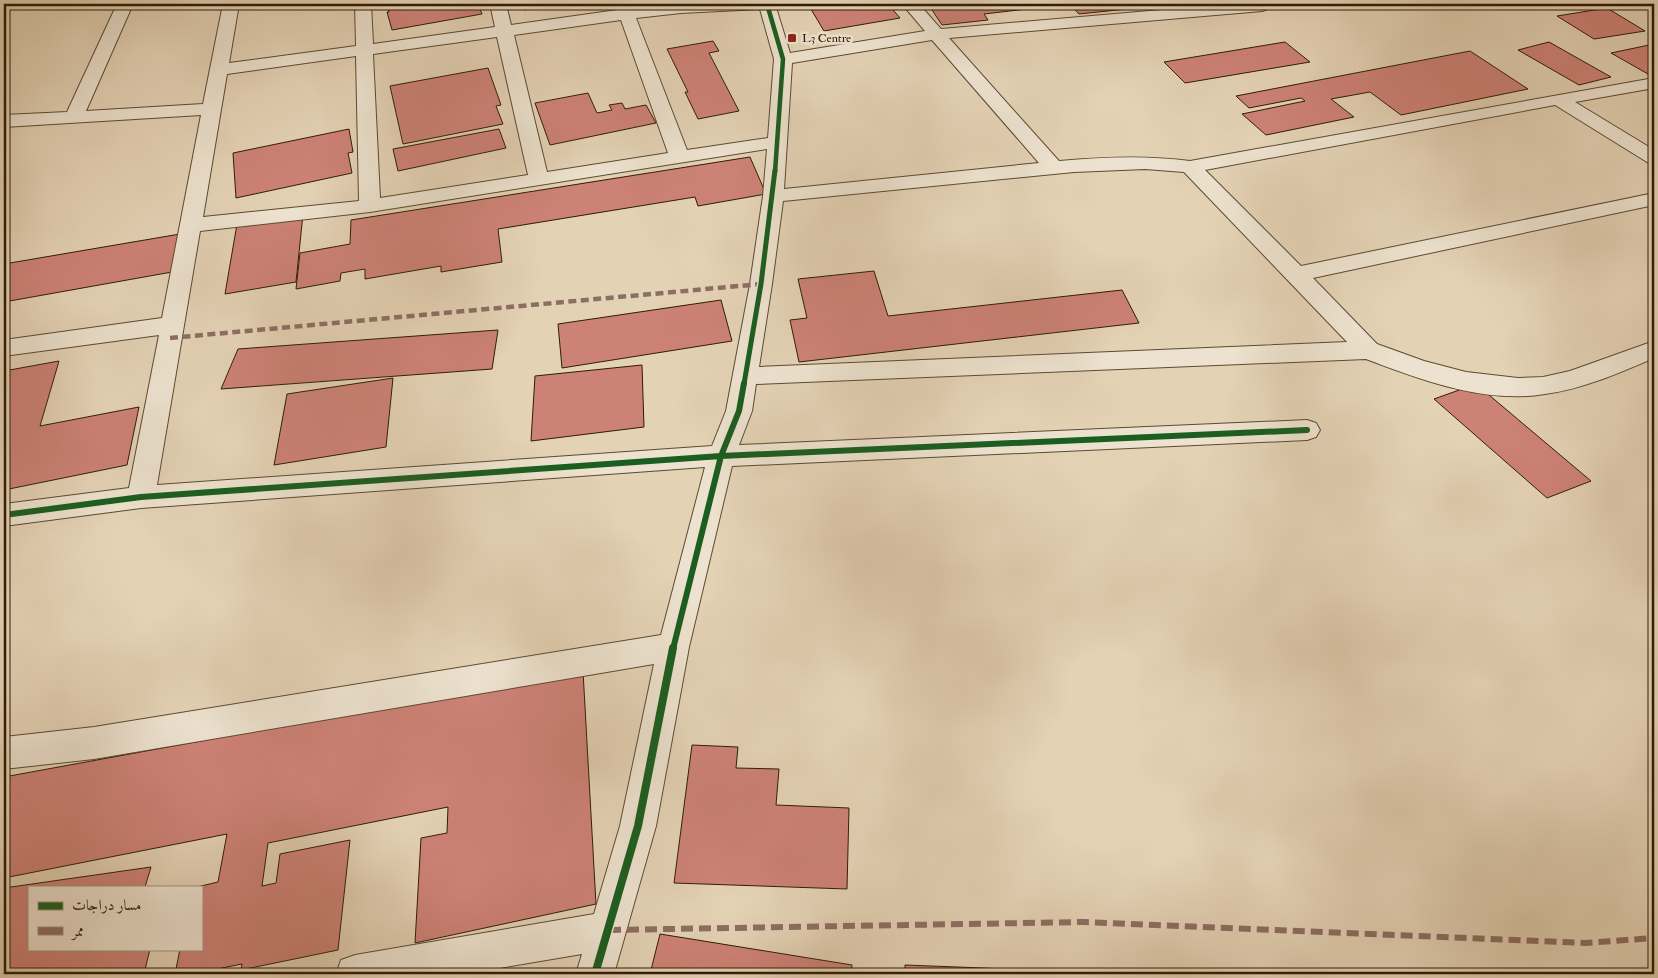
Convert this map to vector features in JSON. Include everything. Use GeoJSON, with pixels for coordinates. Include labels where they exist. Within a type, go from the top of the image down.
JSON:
{"type":"FeatureCollection","features":[{"type":"Feature","properties":{"kind":"street"},"geometry":{"type":"LineString","coordinates":[[74,116],[125,4]]}},
{"type":"Feature","properties":{"kind":"street"},"geometry":{"type":"LineString","coordinates":[[141,496],[231,4]]}},
{"type":"Feature","properties":{"kind":"street"},"geometry":{"type":"LineString","coordinates":[[363,4],[370,206]]}},
{"type":"Feature","properties":{"kind":"street"},"geometry":{"type":"LineString","coordinates":[[498,4],[539,179]]}},
{"type":"Feature","properties":{"kind":"street"},"geometry":{"type":"LineString","coordinates":[[220,70],[504,31],[625,9],[767,4],[782,59],[777,142],[773,196],[761,284],[739,411],[721,456],[672,647],[638,826],[595,974]]}},
{"type":"Feature","properties":{"kind":"street"},"geometry":{"type":"LineString","coordinates":[[910,4],[1054,168]]}},
{"type":"Feature","properties":{"kind":"street"},"geometry":{"type":"LineString","coordinates":[[782,59],[938,34],[1262,6]]}},
{"type":"Feature","properties":{"kind":"street"},"geometry":{"type":"LineString","coordinates":[[625,9],[680,156]]}},
{"type":"Feature","properties":{"kind":"street"},"geometry":{"type":"LineString","coordinates":[[773,196],[1054,168],[1146,163],[1168,163],[1190,167],[1654,83]]}},
{"type":"Feature","properties":{"kind":"street"},"geometry":{"type":"LineString","coordinates":[[1558,99],[1654,158]]}},
{"type":"Feature","properties":{"kind":"street"},"geometry":{"type":"LineString","coordinates":[[4,121],[212,109]]}},
{"type":"Feature","properties":{"kind":"street"},"geometry":{"type":"LineString","coordinates":[[191,226],[370,206],[777,142]]}},
{"type":"Feature","properties":{"kind":"street"},"geometry":{"type":"LineString","coordinates":[[1190,167],[1368,350]]}},
{"type":"Feature","properties":{"kind":"street"},"geometry":{"type":"LineString","coordinates":[[1296,274],[1654,199]]}},
{"type":"Feature","properties":{"kind":"street"},"geometry":{"type":"LineString","coordinates":[[4,348],[173,325]]}},
{"type":"Feature","properties":{"kind":"street"},"geometry":{"type":"LineString","coordinates":[[745,376],[1368,350],[1439,375],[1474,382],[1537,386],[1568,381],[1654,349]]}},
{"type":"Feature","properties":{"kind":"street"},"geometry":{"type":"LineString","coordinates":[[4,515],[141,496],[721,456],[1307,430]]}},
{"type":"Feature","properties":{"kind":"street"},"geometry":{"type":"LineString","coordinates":[[4,752],[94,743],[672,647]]}},
{"type":"Feature","properties":{"kind":"street"},"geometry":{"type":"LineString","coordinates":[[355,974],[608,930]]}},
{"type":"Feature","properties":{"kind":"building"},"geometry":{"type":"Polygon","coordinates":[[[387,4],[478,4],[482,14],[392,30],[387,12],[389,12],[387,4]]]}},
{"type":"Feature","properties":{"kind":"building"},"geometry":{"type":"Polygon","coordinates":[[[521,4],[556,4],[524,10],[521,4]]]}},
{"type":"Feature","properties":{"kind":"building"},"geometry":{"type":"Polygon","coordinates":[[[808,4],[888,4],[900,18],[824,31],[808,4]]]}},
{"type":"Feature","properties":{"kind":"building"},"geometry":{"type":"Polygon","coordinates":[[[928,4],[1070,4],[984,14],[988,20],[942,25],[928,4]]]}},
{"type":"Feature","properties":{"kind":"building"},"geometry":{"type":"Polygon","coordinates":[[[1070,4],[1122,4],[1127,9],[1079,14],[1070,4]]]}},
{"type":"Feature","properties":{"kind":"building"},"geometry":{"type":"Polygon","coordinates":[[[1607,8],[1645,31],[1594,39],[1557,16],[1607,8]]]}},
{"type":"Feature","properties":{"kind":"building"},"geometry":{"type":"Polygon","coordinates":[[[713,41],[719,51],[709,53],[739,111],[698,119],[685,92],[688,92],[667,49],[713,41]]]}},
{"type":"Feature","properties":{"kind":"building"},"geometry":{"type":"Polygon","coordinates":[[[1285,42],[1310,62],[1185,83],[1164,62],[1285,42]]]}},
{"type":"Feature","properties":{"kind":"building"},"geometry":{"type":"Polygon","coordinates":[[[1549,42],[1611,77],[1579,85],[1518,50],[1549,42]]]}},
{"type":"Feature","properties":{"kind":"building"},"geometry":{"type":"Polygon","coordinates":[[[1654,44],[1654,73],[1648,74],[1611,53],[1654,44]]]}},
{"type":"Feature","properties":{"kind":"building"},"geometry":{"type":"Polygon","coordinates":[[[1470,51],[1528,89],[1401,115],[1370,92],[1331,99],[1354,117],[1266,135],[1242,114],[1305,101],[1301,98],[1249,108],[1236,96],[1470,51]]]}},
{"type":"Feature","properties":{"kind":"building"},"geometry":{"type":"Polygon","coordinates":[[[488,68],[501,105],[496,106],[503,124],[403,144],[390,86],[488,68]]]}},
{"type":"Feature","properties":{"kind":"building"},"geometry":{"type":"Polygon","coordinates":[[[588,93],[597,113],[612,110],[609,105],[622,103],[625,109],[646,105],[656,123],[550,145],[535,103],[588,93]]]}},
{"type":"Feature","properties":{"kind":"building"},"geometry":{"type":"Polygon","coordinates":[[[349,129],[353,152],[348,153],[352,173],[236,198],[233,153],[349,129]]]}},
{"type":"Feature","properties":{"kind":"building"},"geometry":{"type":"Polygon","coordinates":[[[499,129],[506,148],[398,171],[393,149],[499,129]]]}},
{"type":"Feature","properties":{"kind":"building"},"geometry":{"type":"Polygon","coordinates":[[[750,157],[766,194],[698,206],[695,197],[498,229],[502,262],[441,272],[441,266],[365,279],[365,269],[341,273],[340,281],[296,289],[300,253],[350,244],[351,220],[750,157]]]}},
{"type":"Feature","properties":{"kind":"building"},"geometry":{"type":"Polygon","coordinates":[[[303,214],[296,282],[225,294],[237,224],[303,214]]]}},
{"type":"Feature","properties":{"kind":"building"},"geometry":{"type":"Polygon","coordinates":[[[180,234],[172,272],[4,302],[4,264],[180,234]]]}},
{"type":"Feature","properties":{"kind":"building"},"geometry":{"type":"Polygon","coordinates":[[[874,271],[888,316],[1122,290],[1139,323],[799,362],[790,320],[807,318],[798,279],[874,271]]]}},
{"type":"Feature","properties":{"kind":"building"},"geometry":{"type":"Polygon","coordinates":[[[721,300],[732,341],[562,368],[558,324],[721,300]]]}},
{"type":"Feature","properties":{"kind":"building"},"geometry":{"type":"Polygon","coordinates":[[[498,330],[492,369],[221,389],[238,349],[498,330]]]}},
{"type":"Feature","properties":{"kind":"building"},"geometry":{"type":"Polygon","coordinates":[[[59,361],[40,426],[139,407],[127,465],[4,490],[4,371],[59,361]]]}},
{"type":"Feature","properties":{"kind":"building"},"geometry":{"type":"Polygon","coordinates":[[[642,365],[644,427],[531,441],[535,376],[642,365]]]}},
{"type":"Feature","properties":{"kind":"building"},"geometry":{"type":"Polygon","coordinates":[[[393,378],[386,447],[274,465],[287,394],[393,378]]]}},
{"type":"Feature","properties":{"kind":"building"},"geometry":{"type":"Polygon","coordinates":[[[1476,384],[1591,481],[1547,498],[1434,399],[1476,384]]]}},
{"type":"Feature","properties":{"kind":"building"},"geometry":{"type":"Polygon","coordinates":[[[583,671],[596,904],[415,943],[421,838],[447,833],[448,807],[268,843],[262,886],[276,883],[280,854],[350,840],[338,950],[241,970],[242,964],[192,974],[175,974],[180,950],[202,950],[201,886],[218,882],[227,834],[4,878],[4,777],[583,671]]]}},
{"type":"Feature","properties":{"kind":"building"},"geometry":{"type":"Polygon","coordinates":[[[692,745],[738,747],[736,768],[779,769],[776,805],[849,808],[847,889],[674,883],[692,745]]]}},
{"type":"Feature","properties":{"kind":"building"},"geometry":{"type":"Polygon","coordinates":[[[151,867],[145,886],[28,886],[28,950],[150,950],[144,974],[4,974],[4,888],[151,867]]]}},
{"type":"Feature","properties":{"kind":"building"},"geometry":{"type":"Polygon","coordinates":[[[660,934],[852,965],[851,974],[650,974],[660,934]]]}},
{"type":"Feature","properties":{"kind":"building"},"geometry":{"type":"Polygon","coordinates":[[[905,965],[1138,974],[905,974],[905,965]]]}},
{"type":"Feature","properties":{"kind":"marked path"},"geometry":{"type":"LineString","coordinates":[[170,338],[761,284]]}},
{"type":"Feature","properties":{"kind":"marked path"},"geometry":{"type":"LineString","coordinates":[[609,930],[1084,922],[1585,943],[1654,938]]}},
{"type":"Feature","properties":{"kind":"cycle path"},"geometry":{"type":"LineString","coordinates":[[595,974],[638,826],[673,647],[721,456],[739,411],[761,284],[773,196],[783,59],[767,4]]}},
{"type":"Feature","properties":{"kind":"cycle path"},"geometry":{"type":"LineString","coordinates":[[4,515],[141,497],[721,456],[1307,430]]}},
{"type":"Feature","properties":{"kind":"place","name":"L3 Centre"},"geometry":{"type":"Point","coordinates":[792,38]}}]}
